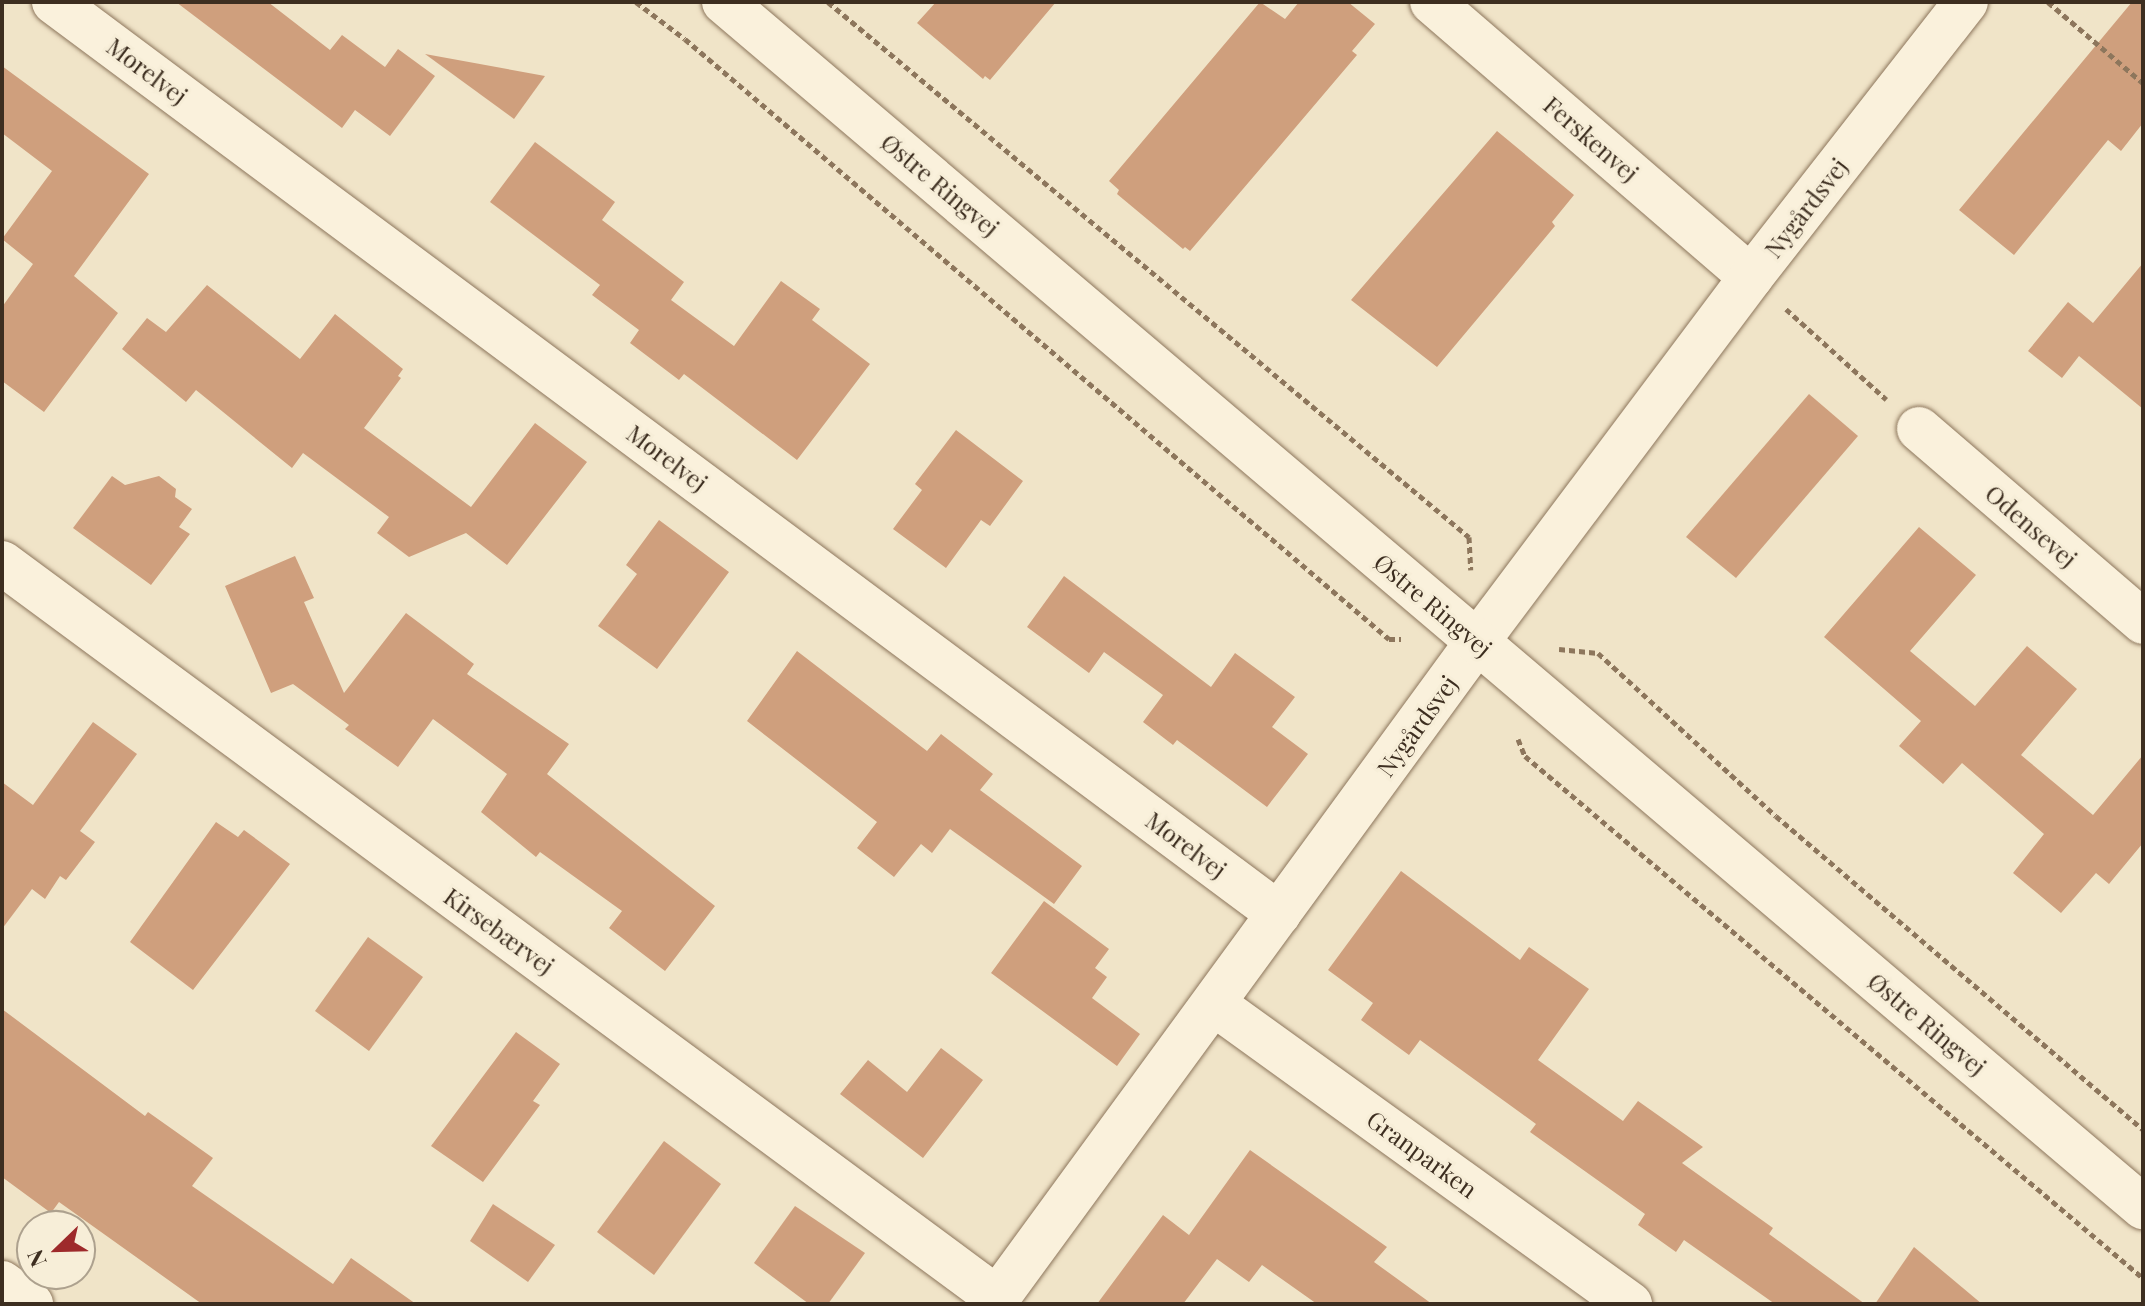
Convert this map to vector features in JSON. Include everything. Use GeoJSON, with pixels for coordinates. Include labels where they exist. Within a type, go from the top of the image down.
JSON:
{"type":"FeatureCollection","features":[{"type":"Feature","properties":{"kind":"street","name":"Morelvej"},"geometry":{"type":"LineString","coordinates":[[54,2],[1279,914]]}},
{"type":"Feature","properties":{"kind":"street","name":"Østre Ringvej"},"geometry":{"type":"LineString","coordinates":[[724,2],[2143,1207]]}},
{"type":"Feature","properties":{"kind":"street","name":"Ferskenvej"},"geometry":{"type":"LineString","coordinates":[[1432,2],[1751,277]]}},
{"type":"Feature","properties":{"kind":"street","name":"Nygårdsvej"},"geometry":{"type":"LineString","coordinates":[[995,1301],[1477,642],[1751,277],[1966,2]]}},
{"type":"Feature","properties":{"kind":"street","name":"Odensevej"},"geometry":{"type":"LineString","coordinates":[[1919,429],[2143,622]]}},
{"type":"Feature","properties":{"kind":"street","name":"Kirsebærvej"},"geometry":{"type":"LineString","coordinates":[[2,563],[995,1301]]}},
{"type":"Feature","properties":{"kind":"street","name":"Granparken"},"geometry":{"type":"LineString","coordinates":[[1214,1004],[1630,1304]]}},
{"type":"Feature","properties":{"kind":"street"},"geometry":{"type":"LineString","coordinates":[[2,1283],[31,1304]]}},
{"type":"Feature","properties":{"kind":"path"},"geometry":{"type":"LineString","coordinates":[[636,2],[685,39],[1389,639],[1404,639]]}},
{"type":"Feature","properties":{"kind":"path"},"geometry":{"type":"LineString","coordinates":[[828,2],[1469,537],[1477,642]]}},
{"type":"Feature","properties":{"kind":"path"},"geometry":{"type":"LineString","coordinates":[[2048,2],[2143,83]]}},
{"type":"Feature","properties":{"kind":"path"},"geometry":{"type":"LineString","coordinates":[[1751,277],[1919,429]]}},
{"type":"Feature","properties":{"kind":"path"},"geometry":{"type":"LineString","coordinates":[[1552,649],[1598,653],[1776,816],[2143,1129]]}},
{"type":"Feature","properties":{"kind":"path"},"geometry":{"type":"LineString","coordinates":[[1513,727],[1525,756],[2143,1278]]}},
{"type":"Feature","properties":{"kind":"building"},"geometry":{"type":"Polygon","coordinates":[[[176,2],[268,2],[330,50],[342,35],[385,67],[398,49],[435,76],[390,136],[355,110],[342,128],[176,2]]]}},
{"type":"Feature","properties":{"kind":"building"},"geometry":{"type":"Polygon","coordinates":[[[936,2],[1056,2],[990,80],[985,76],[983,79],[917,23],[936,2]]]}},
{"type":"Feature","properties":{"kind":"building"},"geometry":{"type":"Polygon","coordinates":[[[1260,2],[1285,19],[1299,2],[1348,2],[1375,24],[1352,51],[1357,55],[1284,141],[1190,251],[1185,247],[1183,249],[1117,194],[1119,190],[1109,181],[1260,2]]]}},
{"type":"Feature","properties":{"kind":"building"},"geometry":{"type":"Polygon","coordinates":[[[2132,2],[2143,2],[2143,123],[2121,151],[2108,140],[2014,255],[1959,210],[2132,2]]]}},
{"type":"Feature","properties":{"kind":"building"},"geometry":{"type":"Polygon","coordinates":[[[425,54],[545,76],[514,119],[425,54]]]}},
{"type":"Feature","properties":{"kind":"building"},"geometry":{"type":"Polygon","coordinates":[[[2,66],[149,174],[74,276],[118,313],[44,412],[2,381],[2,307],[33,264],[2,239],[52,171],[2,133],[2,66]]]}},
{"type":"Feature","properties":{"kind":"building"},"geometry":{"type":"Polygon","coordinates":[[[1497,131],[1574,195],[1552,222],[1555,226],[1437,367],[1351,300],[1497,131]]]}},
{"type":"Feature","properties":{"kind":"building"},"geometry":{"type":"Polygon","coordinates":[[[535,142],[615,202],[602,220],[684,282],[671,300],[734,346],[781,281],[820,309],[812,320],[870,364],[797,460],[684,374],[679,380],[630,343],[639,330],[592,295],[600,285],[490,202],[535,142]]]}},
{"type":"Feature","properties":{"kind":"building"},"geometry":{"type":"Polygon","coordinates":[[[2143,263],[2143,409],[2079,356],[2062,378],[2028,351],[2068,302],[2093,323],[2143,263]]]}},
{"type":"Feature","properties":{"kind":"building"},"geometry":{"type":"Polygon","coordinates":[[[207,285],[300,359],[335,314],[403,369],[398,376],[401,378],[364,428],[471,507],[535,423],[587,462],[507,565],[466,533],[409,557],[377,533],[389,517],[303,453],[292,468],[196,390],[186,402],[122,349],[147,318],[166,332],[207,285]]]}},
{"type":"Feature","properties":{"kind":"building"},"geometry":{"type":"Polygon","coordinates":[[[1809,394],[1858,436],[1736,578],[1686,537],[1809,394]]]}},
{"type":"Feature","properties":{"kind":"building"},"geometry":{"type":"Polygon","coordinates":[[[956,430],[1023,481],[990,526],[981,520],[946,568],[893,529],[922,490],[915,484],[956,430]]]}},
{"type":"Feature","properties":{"kind":"building"},"geometry":{"type":"Polygon","coordinates":[[[112,476],[125,485],[159,476],[176,489],[175,497],[192,509],[179,527],[190,534],[151,585],[73,528],[112,476]]]}},
{"type":"Feature","properties":{"kind":"building"},"geometry":{"type":"Polygon","coordinates":[[[659,520],[729,572],[657,669],[598,626],[637,574],[626,565],[659,520]]]}},
{"type":"Feature","properties":{"kind":"building"},"geometry":{"type":"Polygon","coordinates":[[[1919,527],[1976,575],[1910,651],[1975,706],[2027,646],[2077,689],[2021,755],[2093,815],[2143,755],[2143,843],[2109,884],[2096,873],[2061,913],[2013,873],[2044,834],[1962,763],[1943,784],[1899,746],[1921,721],[1824,637],[1919,527]]]}},
{"type":"Feature","properties":{"kind":"building"},"geometry":{"type":"Polygon","coordinates":[[[295,556],[314,598],[304,602],[344,693],[406,613],[474,664],[467,674],[569,744],[547,774],[715,906],[665,971],[609,928],[622,911],[540,852],[536,857],[481,812],[507,774],[433,719],[398,767],[345,729],[349,725],[293,684],[271,693],[225,586],[295,556]]]}},
{"type":"Feature","properties":{"kind":"building"},"geometry":{"type":"Polygon","coordinates":[[[1064,576],[1211,687],[1235,653],[1295,697],[1272,727],[1308,754],[1267,807],[1177,740],[1173,745],[1143,722],[1163,695],[1104,652],[1089,673],[1027,627],[1064,576]]]}},
{"type":"Feature","properties":{"kind":"building"},"geometry":{"type":"Polygon","coordinates":[[[797,651],[927,751],[941,734],[993,774],[980,790],[1082,866],[1054,904],[950,829],[932,853],[921,844],[894,877],[857,848],[877,822],[747,721],[797,651]]]}},
{"type":"Feature","properties":{"kind":"building"},"geometry":{"type":"Polygon","coordinates":[[[93,722],[137,754],[80,831],[95,842],[66,880],[60,876],[45,899],[32,889],[2,929],[2,782],[33,805],[93,722]]]}},
{"type":"Feature","properties":{"kind":"building"},"geometry":{"type":"Polygon","coordinates":[[[216,822],[238,837],[244,830],[290,864],[193,990],[130,942],[216,822]]]}},
{"type":"Feature","properties":{"kind":"building"},"geometry":{"type":"Polygon","coordinates":[[[1401,871],[1520,960],[1529,947],[1589,989],[1538,1060],[1623,1121],[1638,1101],[1703,1147],[1682,1163],[1773,1228],[1769,1234],[1865,1304],[1775,1304],[1684,1240],[1676,1252],[1638,1225],[1645,1214],[1530,1132],[1536,1124],[1420,1040],[1409,1055],[1361,1020],[1373,1003],[1328,970],[1401,871]]]}},
{"type":"Feature","properties":{"kind":"building"},"geometry":{"type":"Polygon","coordinates":[[[1044,901],[1109,949],[1095,968],[1107,977],[1092,998],[1140,1034],[1117,1066],[991,973],[1044,901]]]}},
{"type":"Feature","properties":{"kind":"building"},"geometry":{"type":"Polygon","coordinates":[[[368,937],[423,977],[369,1051],[315,1011],[368,937]]]}},
{"type":"Feature","properties":{"kind":"building"},"geometry":{"type":"Polygon","coordinates":[[[2,1009],[145,1116],[148,1112],[213,1158],[192,1186],[333,1284],[351,1258],[416,1304],[202,1304],[96,1228],[96,1210],[70,1210],[59,1202],[53,1210],[47,1210],[2,1177],[2,1009]]]}},
{"type":"Feature","properties":{"kind":"building"},"geometry":{"type":"Polygon","coordinates":[[[516,1032],[560,1064],[533,1101],[540,1105],[483,1182],[431,1146],[516,1032]]]}},
{"type":"Feature","properties":{"kind":"building"},"geometry":{"type":"Polygon","coordinates":[[[941,1048],[983,1080],[923,1158],[840,1094],[868,1060],[907,1092],[941,1048]]]}},
{"type":"Feature","properties":{"kind":"building"},"geometry":{"type":"Polygon","coordinates":[[[664,1141],[721,1184],[654,1275],[597,1232],[664,1141]]]}},
{"type":"Feature","properties":{"kind":"building"},"geometry":{"type":"Polygon","coordinates":[[[1250,1150],[1387,1247],[1374,1262],[1432,1304],[1317,1304],[1262,1265],[1249,1282],[1217,1259],[1183,1304],[1097,1304],[1163,1215],[1189,1235],[1250,1150]]]}},
{"type":"Feature","properties":{"kind":"building"},"geometry":{"type":"Polygon","coordinates":[[[493,1204],[555,1245],[528,1282],[470,1241],[493,1204]]]}},
{"type":"Feature","properties":{"kind":"building"},"geometry":{"type":"Polygon","coordinates":[[[795,1206],[865,1253],[828,1304],[809,1304],[754,1263],[795,1206]]]}},
{"type":"Feature","properties":{"kind":"building"},"geometry":{"type":"Polygon","coordinates":[[[1914,1247],[1982,1304],[1875,1304],[1914,1247]]]}}]}
